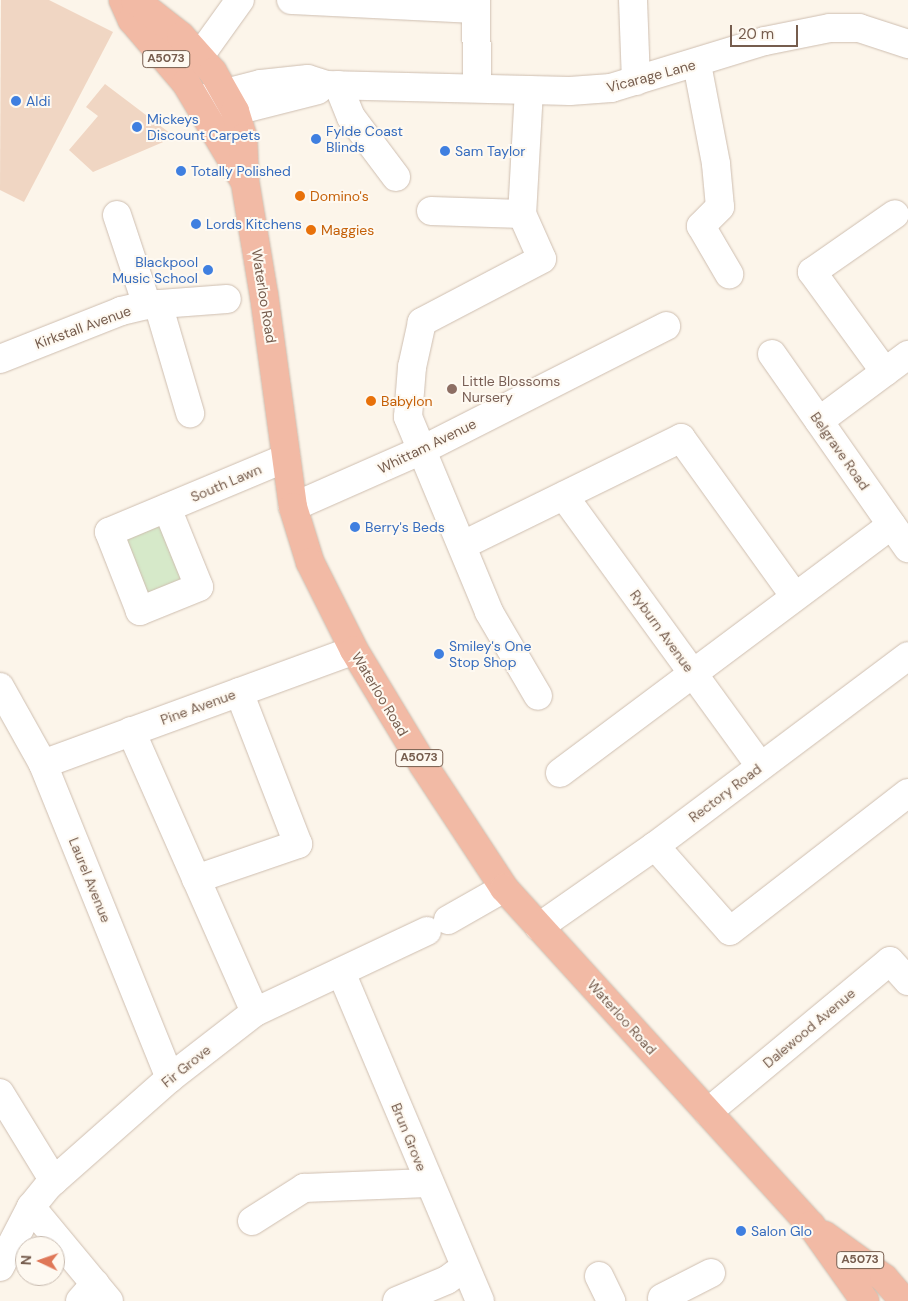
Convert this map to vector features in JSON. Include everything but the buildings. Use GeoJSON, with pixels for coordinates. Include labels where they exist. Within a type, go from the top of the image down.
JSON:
{"type":"FeatureCollection","features":[{"type":"Feature","properties":{"kind":"highway","name":"Waterloo Road"},"geometry":{"type":"LineString","coordinates":[[123,0],[132,20],[186,83],[245,182]]}},
{"type":"Feature","properties":{"kind":"highway","name":"Waterloo Road"},"geometry":{"type":"LineString","coordinates":[[135,0],[172,28],[199,57],[231,102],[243,138],[245,182],[264,295],[293,507],[310,562],[354,650],[424,766],[504,888],[811,1225],[859,1300]]}},
{"type":"Feature","properties":{"kind":"highway","name":"Waterloo Road"},"geometry":{"type":"LineString","coordinates":[[811,1225],[884,1278],[904,1301]]}},
{"type":"Feature","properties":{"kind":"street"},"geometry":{"type":"LineString","coordinates":[[199,57],[240,0]]}},
{"type":"Feature","properties":{"kind":"street"},"geometry":{"type":"LineString","coordinates":[[291,0],[467,4],[477,88]]}},
{"type":"Feature","properties":{"kind":"street"},"geometry":{"type":"LineString","coordinates":[[633,0],[636,81]]}},
{"type":"Feature","properties":{"kind":"street","name":"Vicarage Lane"},"geometry":{"type":"LineString","coordinates":[[202,110],[231,102],[261,84],[308,79],[332,85],[529,90],[611,88],[697,64],[765,41],[830,28],[859,28],[908,44]]}},
{"type":"Feature","properties":{"kind":"street"},"geometry":{"type":"LineString","coordinates":[[697,64],[716,164],[720,207],[701,226],[729,274]]}},
{"type":"Feature","properties":{"kind":"street"},"geometry":{"type":"LineString","coordinates":[[332,85],[351,117],[396,177]]}},
{"type":"Feature","properties":{"kind":"street"},"geometry":{"type":"LineString","coordinates":[[529,90],[522,214],[542,259],[422,322],[412,367],[408,417],[420,451],[463,545],[489,612],[538,696]]}},
{"type":"Feature","properties":{"kind":"street"},"geometry":{"type":"LineString","coordinates":[[431,211],[522,214]]}},
{"type":"Feature","properties":{"kind":"street"},"geometry":{"type":"LineString","coordinates":[[885,372],[812,272],[895,214]]}},
{"type":"Feature","properties":{"kind":"street"},"geometry":{"type":"LineString","coordinates":[[117,215],[153,305],[190,413]]}},
{"type":"Feature","properties":{"kind":"street","name":"Kirkstall Avenue"},"geometry":{"type":"LineString","coordinates":[[0,359],[121,311],[153,305],[227,299]]}},
{"type":"Feature","properties":{"kind":"street","name":"Whittam Avenue"},"geometry":{"type":"LineString","coordinates":[[293,507],[420,451],[666,326]]}},
{"type":"Feature","properties":{"kind":"street","name":"Belgrave Road"},"geometry":{"type":"LineString","coordinates":[[772,354],[908,548]]}},
{"type":"Feature","properties":{"kind":"street"},"geometry":{"type":"LineString","coordinates":[[819,421],[908,355]]}},
{"type":"Feature","properties":{"kind":"street"},"geometry":{"type":"LineString","coordinates":[[463,545],[681,438],[794,595]]}},
{"type":"Feature","properties":{"kind":"street","name":"South Lawn"},"geometry":{"type":"LineString","coordinates":[[167,508],[286,458]]}},
{"type":"Feature","properties":{"kind":"street","name":"Ryburn Avenue"},"geometry":{"type":"LineString","coordinates":[[564,496],[760,766]]}},
{"type":"Feature","properties":{"kind":"street"},"geometry":{"type":"LineString","coordinates":[[560,773],[794,595],[892,525]]}},
{"type":"Feature","properties":{"kind":"street","name":"Pine Avenue"},"geometry":{"type":"LineString","coordinates":[[43,764],[354,650]]}},
{"type":"Feature","properties":{"kind":"street","name":"Rectory Road"},"geometry":{"type":"LineString","coordinates":[[539,927],[655,846],[908,656]]}},
{"type":"Feature","properties":{"kind":"street","name":"Laurel Avenue"},"geometry":{"type":"LineString","coordinates":[[0,687],[43,764],[170,1078]]}},
{"type":"Feature","properties":{"kind":"street"},"geometry":{"type":"LineString","coordinates":[[196,879],[298,844],[239,692]]}},
{"type":"Feature","properties":{"kind":"street"},"geometry":{"type":"LineString","coordinates":[[131,732],[256,1012]]}},
{"type":"Feature","properties":{"kind":"street"},"geometry":{"type":"LineString","coordinates":[[655,846],[730,931],[908,793]]}},
{"type":"Feature","properties":{"kind":"street","name":"Fir Grove"},"geometry":{"type":"LineString","coordinates":[[0,1266],[31,1207],[54,1181],[170,1078],[256,1012],[437,926],[504,888]]}},
{"type":"Feature","properties":{"kind":"street","name":"Dalewood Avenue"},"geometry":{"type":"LineString","coordinates":[[708,1112],[890,961],[908,981]]}},
{"type":"Feature","properties":{"kind":"street","name":"Brun Grove"},"geometry":{"type":"LineString","coordinates":[[340,972],[428,1183],[480,1301]]}},
{"type":"Feature","properties":{"kind":"street"},"geometry":{"type":"LineString","coordinates":[[3,1106],[54,1181]]}},
{"type":"Feature","properties":{"kind":"street"},"geometry":{"type":"LineString","coordinates":[[252,1221],[304,1188],[428,1183]]}},
{"type":"Feature","properties":{"kind":"street"},"geometry":{"type":"LineString","coordinates":[[31,1207],[95,1295]]}},
{"type":"Feature","properties":{"kind":"street"},"geometry":{"type":"LineString","coordinates":[[397,1301],[446,1280],[465,1268]]}},
{"type":"Feature","properties":{"kind":"street"},"geometry":{"type":"LineString","coordinates":[[661,1300],[711,1273]]}},
{"type":"Feature","properties":{"kind":"street"},"geometry":{"type":"LineString","coordinates":[[599,1276],[611,1301]]}},
{"type":"Feature","properties":{"kind":"street"},"geometry":{"type":"LineString","coordinates":[[859,1300],[884,1278]]}},
{"type":"Feature","properties":{"kind":"green space"},"geometry":{"type":"Polygon","coordinates":[[[167,508],[199,587],[140,611],[109,532],[167,508]]]}},
{"type":"Feature","properties":{"kind":"place","name":"Aldi"},"geometry":{"type":"Point","coordinates":[16,101]}},
{"type":"Feature","properties":{"kind":"place","name":"Mickeys Discount Carpets"},"geometry":{"type":"Point","coordinates":[137,127]}},
{"type":"Feature","properties":{"kind":"place","name":"Fylde Coast Blinds"},"geometry":{"type":"Point","coordinates":[316,139]}},
{"type":"Feature","properties":{"kind":"place","name":"Sam Taylor"},"geometry":{"type":"Point","coordinates":[445,151]}},
{"type":"Feature","properties":{"kind":"place","name":"Totally Polished"},"geometry":{"type":"Point","coordinates":[181,171]}},
{"type":"Feature","properties":{"kind":"place","name":"Domino's"},"geometry":{"type":"Point","coordinates":[300,196]}},
{"type":"Feature","properties":{"kind":"place","name":"Lords Kitchens"},"geometry":{"type":"Point","coordinates":[196,224]}},
{"type":"Feature","properties":{"kind":"place","name":"Maggies"},"geometry":{"type":"Point","coordinates":[311,230]}},
{"type":"Feature","properties":{"kind":"place","name":"Blackpool Music School"},"geometry":{"type":"Point","coordinates":[208,270]}},
{"type":"Feature","properties":{"kind":"place","name":"Little Blossoms Nursery"},"geometry":{"type":"Point","coordinates":[452,389]}},
{"type":"Feature","properties":{"kind":"place","name":"Babylon"},"geometry":{"type":"Point","coordinates":[371,401]}},
{"type":"Feature","properties":{"kind":"place","name":"Berry's Beds"},"geometry":{"type":"Point","coordinates":[355,527]}},
{"type":"Feature","properties":{"kind":"place","name":"Smiley's One Stop Shop"},"geometry":{"type":"Point","coordinates":[439,654]}},
{"type":"Feature","properties":{"kind":"place","name":"Salon Glo"},"geometry":{"type":"Point","coordinates":[741,1231]}}]}
